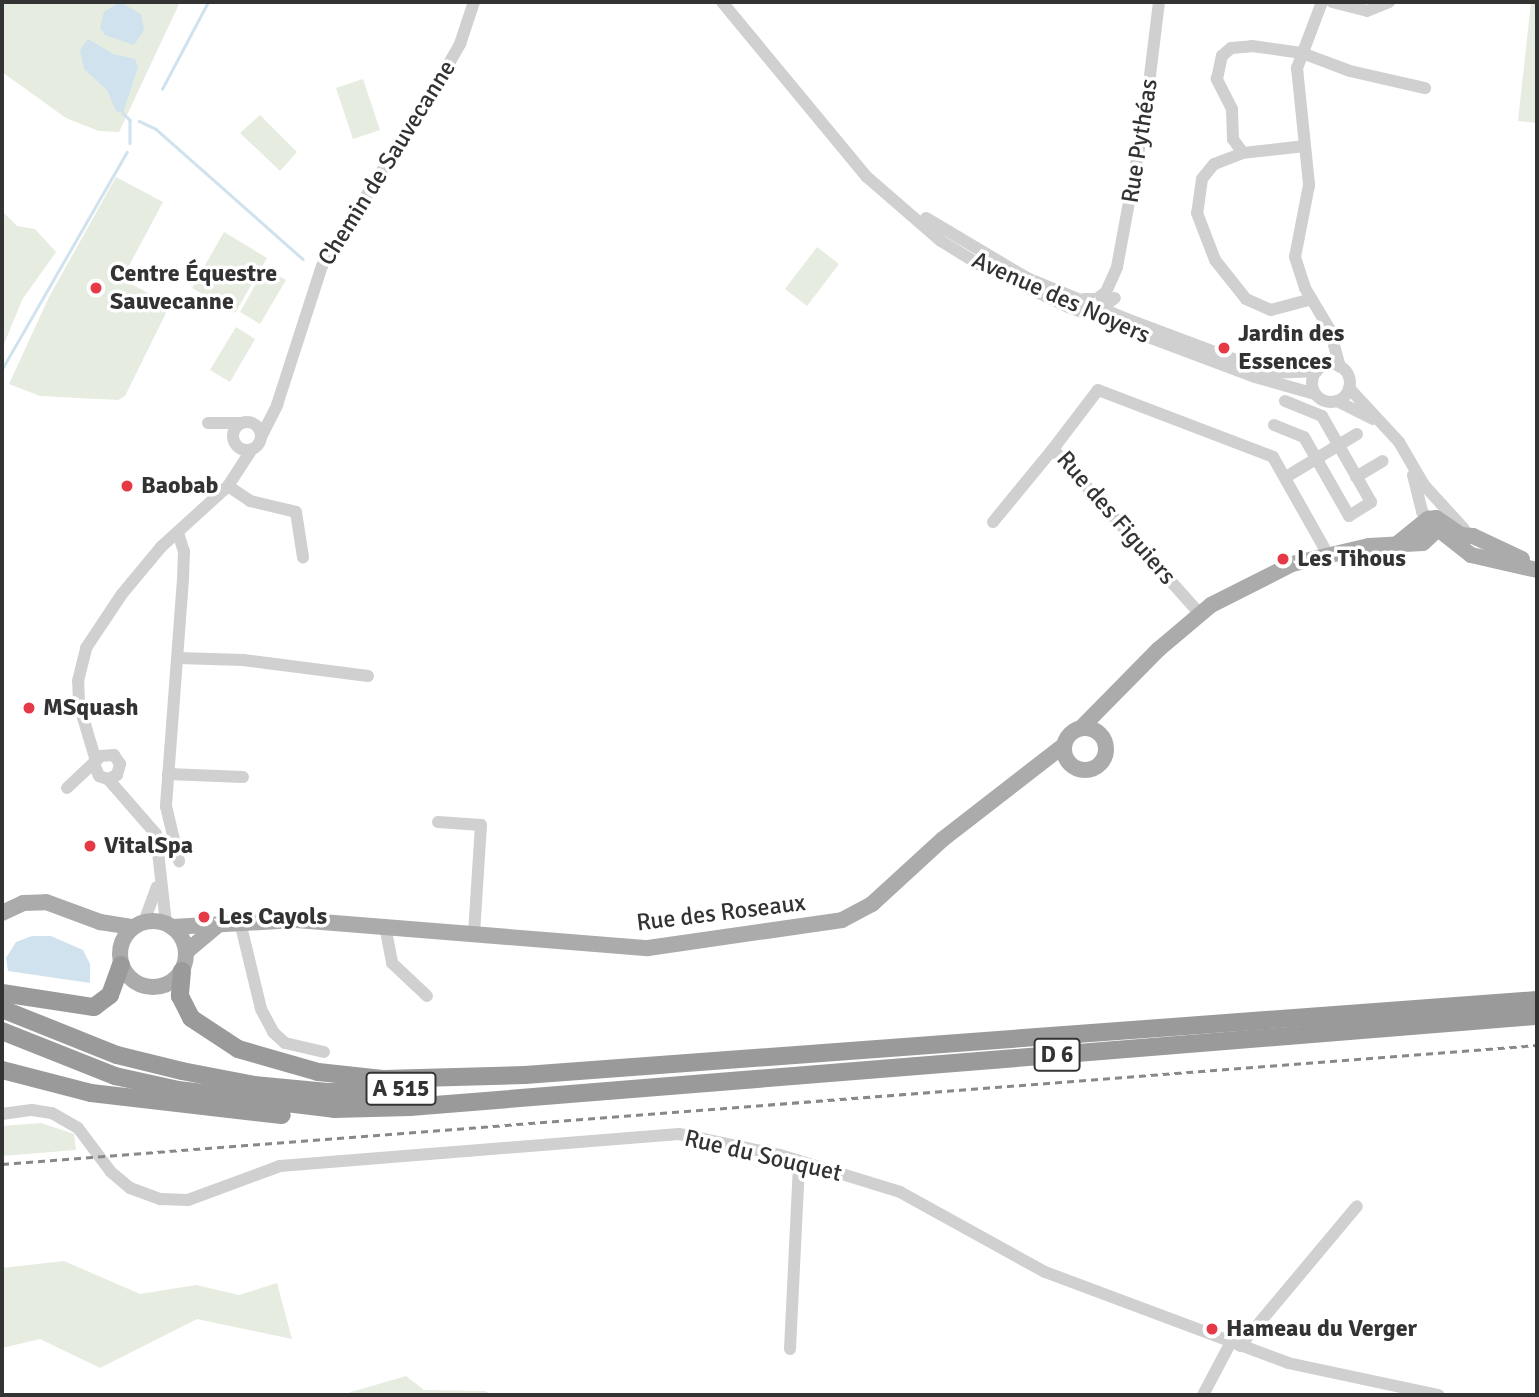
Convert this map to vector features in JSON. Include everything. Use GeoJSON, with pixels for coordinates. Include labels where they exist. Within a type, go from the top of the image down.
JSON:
{"type":"FeatureCollection","features":[{"type":"Feature","properties":{"kind":"highway"},"geometry":{"type":"LineString","coordinates":[[2,993],[94,1007],[110,995],[121,965]]}},
{"type":"Feature","properties":{"kind":"highway"},"geometry":{"type":"LineString","coordinates":[[182,971],[180,996],[191,1018],[238,1049],[318,1072],[383,1079],[525,1075],[811,1056]]}},
{"type":"Feature","properties":{"kind":"highway","name":"D 6"},"geometry":{"type":"LineString","coordinates":[[811,1056],[1537,1000]]}},
{"type":"Feature","properties":{"kind":"highway","name":"A 515"},"geometry":{"type":"LineString","coordinates":[[2,1009],[117,1055],[254,1085],[328,1092],[588,1076],[811,1056]]}},
{"type":"Feature","properties":{"kind":"highway","name":"D 6"},"geometry":{"type":"LineString","coordinates":[[577,1093],[1537,1016]]}},
{"type":"Feature","properties":{"kind":"highway","name":"A 515"},"geometry":{"type":"LineString","coordinates":[[2,1031],[115,1076],[257,1101],[334,1109],[577,1093]]}},
{"type":"Feature","properties":{"kind":"highway"},"geometry":{"type":"LineString","coordinates":[[2,1070],[91,1093],[168,1105],[344,1117],[501,1109],[577,1093]]}},
{"type":"Feature","properties":{"kind":"main road"},"geometry":{"type":"LineString","coordinates":[[1436,523],[1461,535],[1473,536],[1502,553],[1537,563]]}},
{"type":"Feature","properties":{"kind":"main road"},"geometry":{"type":"LineString","coordinates":[[1065,751],[1083,770],[1102,762],[1106,741],[1089,729],[1096,713],[1200,614],[1254,579],[1327,553],[1423,543],[1436,523]]}},
{"type":"Feature","properties":{"kind":"main road"},"geometry":{"type":"LineString","coordinates":[[1436,523],[1471,555],[1537,570]]}},
{"type":"Feature","properties":{"kind":"main road","name":"Rue des Roseaux"},"geometry":{"type":"LineString","coordinates":[[169,925],[297,920],[648,948],[842,920],[872,904],[1046,756],[1065,751],[1070,733],[1089,729]]}},
{"type":"Feature","properties":{"kind":"main road"},"geometry":{"type":"LineString","coordinates":[[2,913],[23,903],[46,902],[100,922],[169,925],[186,952]]}},
{"type":"Feature","properties":{"kind":"main road"},"geometry":{"type":"LineString","coordinates":[[100,922],[121,944]]}},
{"type":"Feature","properties":{"kind":"main road"},"geometry":{"type":"LineString","coordinates":[[138,925],[121,944],[121,965],[134,982],[155,988],[175,979],[182,971],[186,952],[218,925]]}},
{"type":"Feature","properties":{"kind":"street","name":"Chemin de Sauvecanne"},"geometry":{"type":"LineString","coordinates":[[252,449],[277,405],[322,266],[439,81],[460,44],[474,2]]}},
{"type":"Feature","properties":{"kind":"street","name":"Avenue des Noyers"},"geometry":{"type":"LineString","coordinates":[[722,2],[840,144],[945,232],[1072,302],[1255,377],[1315,394]]}},
{"type":"Feature","properties":{"kind":"street","name":"Rue Pythéas"},"geometry":{"type":"LineString","coordinates":[[1115,298],[1114,278],[1144,125],[1159,2]]}},
{"type":"Feature","properties":{"kind":"street"},"geometry":{"type":"LineString","coordinates":[[1322,2],[1302,53],[1296,78],[1309,185],[1295,257],[1312,299],[1330,330],[1340,367],[1348,376],[1349,388],[1408,457],[1439,503],[1473,536]]}},
{"type":"Feature","properties":{"kind":"street"},"geometry":{"type":"LineString","coordinates":[[1332,2],[1367,12],[1389,2]]}},
{"type":"Feature","properties":{"kind":"street"},"geometry":{"type":"LineString","coordinates":[[1243,153],[1233,139],[1232,109],[1217,79],[1222,56],[1241,46],[1302,53],[1350,71],[1425,88]]}},
{"type":"Feature","properties":{"kind":"street"},"geometry":{"type":"LineString","coordinates":[[1305,146],[1243,153],[1214,164],[1202,179],[1197,213],[1210,250],[1223,271],[1254,304],[1283,310],[1312,299]]}},
{"type":"Feature","properties":{"kind":"street"},"geometry":{"type":"LineString","coordinates":[[1072,302],[1097,299],[1114,278]]}},
{"type":"Feature","properties":{"kind":"street"},"geometry":{"type":"LineString","coordinates":[[1104,310],[1115,298],[1127,319]]}},
{"type":"Feature","properties":{"kind":"street","name":"Avenue des Noyers"},"geometry":{"type":"LineString","coordinates":[[1072,302],[1104,310],[1271,373],[1320,369]]}},
{"type":"Feature","properties":{"kind":"street"},"geometry":{"type":"LineString","coordinates":[[1330,330],[1320,369],[1312,382],[1315,394],[1325,401],[1337,401],[1380,422]]}},
{"type":"Feature","properties":{"kind":"street"},"geometry":{"type":"LineString","coordinates":[[1320,369],[1340,367]]}},
{"type":"Feature","properties":{"kind":"street"},"geometry":{"type":"LineString","coordinates":[[1337,401],[1349,388]]}},
{"type":"Feature","properties":{"kind":"street","name":"Rue des Figuiers"},"geometry":{"type":"LineString","coordinates":[[1200,614],[1053,449],[1098,390],[1273,457],[1327,553]]}},
{"type":"Feature","properties":{"kind":"street"},"geometry":{"type":"LineString","coordinates":[[1274,425],[1304,437],[1349,516],[1371,502],[1322,416],[1284,401]]}},
{"type":"Feature","properties":{"kind":"street"},"geometry":{"type":"LineString","coordinates":[[230,482],[236,442],[244,423],[277,405]]}},
{"type":"Feature","properties":{"kind":"street"},"geometry":{"type":"LineString","coordinates":[[137,807],[106,779],[84,728],[78,681],[86,648],[122,594],[230,482],[252,449],[236,442],[221,426],[208,423],[244,423],[257,426],[261,437]]}},
{"type":"Feature","properties":{"kind":"street"},"geometry":{"type":"LineString","coordinates":[[1286,477],[1357,434]]}},
{"type":"Feature","properties":{"kind":"street"},"geometry":{"type":"LineString","coordinates":[[993,522],[1053,449]]}},
{"type":"Feature","properties":{"kind":"street"},"geometry":{"type":"LineString","coordinates":[[1408,457],[1422,512],[1436,523],[1439,503]]}},
{"type":"Feature","properties":{"kind":"street"},"geometry":{"type":"LineString","coordinates":[[1356,477],[1383,461]]}},
{"type":"Feature","properties":{"kind":"street"},"geometry":{"type":"LineString","coordinates":[[230,482],[250,501],[296,512],[303,557]]}},
{"type":"Feature","properties":{"kind":"street"},"geometry":{"type":"LineString","coordinates":[[178,533],[184,551],[167,818],[179,861]]}},
{"type":"Feature","properties":{"kind":"street"},"geometry":{"type":"LineString","coordinates":[[177,658],[243,660],[368,676]]}},
{"type":"Feature","properties":{"kind":"street"},"geometry":{"type":"LineString","coordinates":[[120,770],[106,779],[67,788],[100,760],[118,759],[120,770],[137,807],[158,841],[158,884],[169,925]]}},
{"type":"Feature","properties":{"kind":"street"},"geometry":{"type":"LineString","coordinates":[[168,774],[243,777]]}},
{"type":"Feature","properties":{"kind":"street"},"geometry":{"type":"LineString","coordinates":[[438,822],[481,825],[474,934]]}},
{"type":"Feature","properties":{"kind":"street"},"geometry":{"type":"LineString","coordinates":[[138,925],[158,884]]}},
{"type":"Feature","properties":{"kind":"street"},"geometry":{"type":"LineString","coordinates":[[240,922],[261,1009],[273,1032],[285,1043],[324,1052]]}},
{"type":"Feature","properties":{"kind":"street"},"geometry":{"type":"LineString","coordinates":[[385,926],[393,963],[427,996]]}},
{"type":"Feature","properties":{"kind":"street","name":"Rue du Souquet"},"geometry":{"type":"LineString","coordinates":[[2,1114],[32,1110],[60,1117],[78,1128],[119,1181],[161,1199],[188,1200],[281,1166],[679,1134],[799,1162],[900,1192],[1045,1272],[1235,1344],[1322,1373],[1390,1381],[1439,1395]]}},
{"type":"Feature","properties":{"kind":"street"},"geometry":{"type":"LineString","coordinates":[[790,1349],[799,1162]]}},
{"type":"Feature","properties":{"kind":"street"},"geometry":{"type":"LineString","coordinates":[[1203,1395],[1235,1344],[1357,1206]]}},
{"type":"Feature","properties":{"kind":"shaded area"},"geometry":{"type":"Polygon","coordinates":[[[2,2],[180,2],[119,132],[99,131],[66,118],[2,72],[2,2]]]}},
{"type":"Feature","properties":{"kind":"shaded area"},"geometry":{"type":"Polygon","coordinates":[[[1531,2],[1537,2],[1537,123],[1518,121],[1531,2]]]}},
{"type":"Feature","properties":{"kind":"shaded area"},"geometry":{"type":"Polygon","coordinates":[[[363,79],[380,130],[353,139],[336,88],[363,79]]]}},
{"type":"Feature","properties":{"kind":"shaded area"},"geometry":{"type":"Polygon","coordinates":[[[260,115],[297,152],[280,171],[240,133],[260,115]]]}},
{"type":"Feature","properties":{"kind":"shaded area","name":"Centre Équestre Sauvecanne"},"geometry":{"type":"Polygon","coordinates":[[[116,177],[163,202],[122,279],[170,305],[125,396],[118,400],[40,396],[9,384],[49,297],[116,177]]]}},
{"type":"Feature","properties":{"kind":"shaded area"},"geometry":{"type":"Polygon","coordinates":[[[2,211],[17,226],[35,229],[56,252],[22,300],[2,349],[2,211]]]}},
{"type":"Feature","properties":{"kind":"shaded area"},"geometry":{"type":"Polygon","coordinates":[[[224,232],[267,258],[235,313],[192,288],[224,232]]]}},
{"type":"Feature","properties":{"kind":"shaded area"},"geometry":{"type":"Polygon","coordinates":[[[817,247],[839,264],[807,306],[785,289],[817,247]]]}},
{"type":"Feature","properties":{"kind":"shaded area"},"geometry":{"type":"Polygon","coordinates":[[[265,268],[286,280],[260,324],[240,312],[265,268]]]}},
{"type":"Feature","properties":{"kind":"shaded area"},"geometry":{"type":"Polygon","coordinates":[[[236,327],[255,339],[230,382],[210,370],[236,327]]]}},
{"type":"Feature","properties":{"kind":"shaded area"},"geometry":{"type":"Polygon","coordinates":[[[41,1123],[74,1134],[76,1150],[2,1156],[2,1126],[41,1123]]]}},
{"type":"Feature","properties":{"kind":"shaded area"},"geometry":{"type":"Polygon","coordinates":[[[64,1261],[140,1294],[196,1285],[239,1295],[277,1283],[292,1339],[197,1319],[100,1368],[40,1339],[2,1348],[2,1268],[64,1261]]]}},
{"type":"Feature","properties":{"kind":"shaded area"},"geometry":{"type":"Polygon","coordinates":[[[406,1376],[424,1390],[485,1391],[492,1395],[341,1395],[406,1376]]]}},
{"type":"Feature","properties":{"kind":"water"},"geometry":{"type":"Polygon","coordinates":[[[120,2],[141,14],[144,30],[134,45],[105,35],[100,28],[104,12],[120,2]]]}},
{"type":"Feature","properties":{"kind":"water"},"geometry":{"type":"Polygon","coordinates":[[[88,39],[113,54],[135,59],[138,67],[123,113],[116,111],[107,90],[84,69],[80,50],[88,39]]]}},
{"type":"Feature","properties":{"kind":"water"},"geometry":{"type":"Polygon","coordinates":[[[32,936],[51,936],[83,950],[90,964],[90,983],[8,971],[6,958],[16,942],[32,936]]]}},
{"type":"Feature","properties":{"kind":"waterway"},"geometry":{"type":"LineString","coordinates":[[162,89],[208,2]]}},
{"type":"Feature","properties":{"kind":"waterway"},"geometry":{"type":"LineString","coordinates":[[123,113],[130,120],[130,143]]}},
{"type":"Feature","properties":{"kind":"waterway"},"geometry":{"type":"LineString","coordinates":[[139,121],[156,129],[303,259]]}},
{"type":"Feature","properties":{"kind":"waterway"},"geometry":{"type":"LineString","coordinates":[[2,369],[127,152]]}},
{"type":"Feature","properties":{"kind":"railway"},"geometry":{"type":"LineString","coordinates":[[2,1164],[1537,1045]]}},
{"type":"Feature","properties":{"kind":"place","name":"Centre Équestre Sauvecanne"},"geometry":{"type":"Point","coordinates":[96,288]}},
{"type":"Feature","properties":{"kind":"place","name":"Jardin des Essences"},"geometry":{"type":"Point","coordinates":[1224,348]}},
{"type":"Feature","properties":{"kind":"place","name":"Baobab"},"geometry":{"type":"Point","coordinates":[127,486]}},
{"type":"Feature","properties":{"kind":"place","name":"Les Tihous"},"geometry":{"type":"Point","coordinates":[1283,559]}},
{"type":"Feature","properties":{"kind":"place","name":"MSquash"},"geometry":{"type":"Point","coordinates":[29,708]}},
{"type":"Feature","properties":{"kind":"place","name":"VitalSpa"},"geometry":{"type":"Point","coordinates":[90,846]}},
{"type":"Feature","properties":{"kind":"place","name":"Les Cayols"},"geometry":{"type":"Point","coordinates":[204,917]}},
{"type":"Feature","properties":{"kind":"place","name":"Hameau du Verger"},"geometry":{"type":"Point","coordinates":[1212,1329]}}]}
